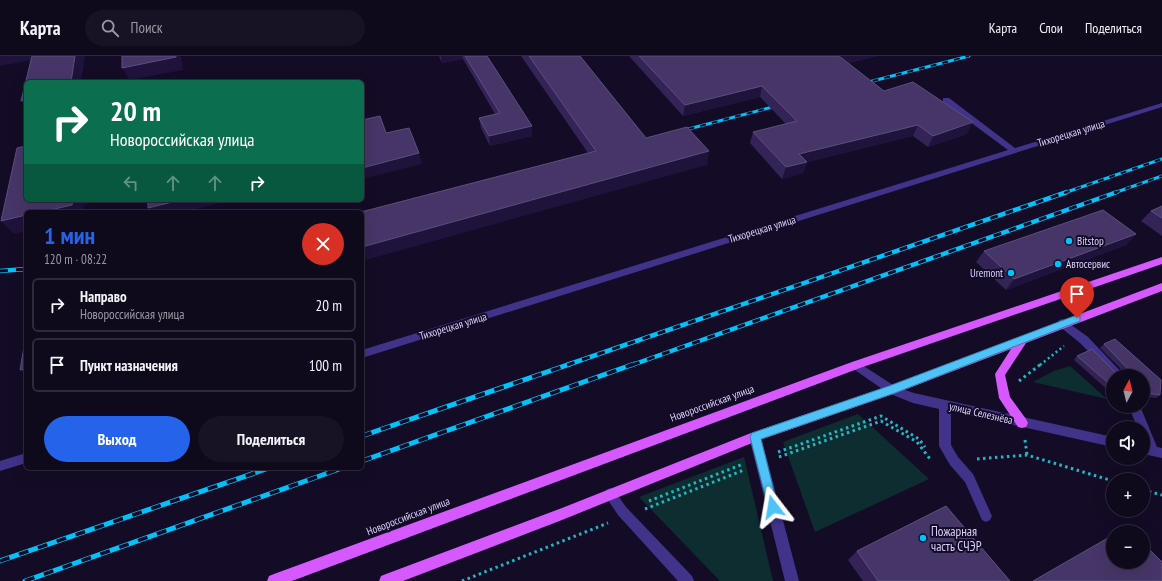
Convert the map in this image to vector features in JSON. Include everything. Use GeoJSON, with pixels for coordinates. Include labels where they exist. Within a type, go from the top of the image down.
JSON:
{"type":"FeatureCollection","features":[{"type":"Feature","properties":{"kind":"main road","name":"Новороссийская улица"},"geometry":{"type":"LineString","coordinates":[[274,581],[545,479],[856,365],[1162,260]]}},
{"type":"Feature","properties":{"kind":"main road"},"geometry":{"type":"LineString","coordinates":[[386,581],[756,437],[892,390],[1063,323],[1162,287]]}},
{"type":"Feature","properties":{"kind":"main road"},"geometry":{"type":"LineString","coordinates":[[1022,423],[1005,398],[1000,374],[1024,339]]}},
{"type":"Feature","properties":{"kind":"street"},"geometry":{"type":"LineString","coordinates":[[946,100],[1014,151]]}},
{"type":"Feature","properties":{"kind":"street","name":"Тихорецкая улица"},"geometry":{"type":"LineString","coordinates":[[364,353],[1162,105]]}},
{"type":"Feature","properties":{"kind":"street"},"geometry":{"type":"LineString","coordinates":[[1063,323],[1084,340],[1113,369]]}},
{"type":"Feature","properties":{"kind":"street","name":"улица Селезнёва"},"geometry":{"type":"LineString","coordinates":[[856,365],[892,390],[913,398],[1106,441]]}},
{"type":"Feature","properties":{"kind":"street"},"geometry":{"type":"LineString","coordinates":[[945,404],[945,446],[954,461],[969,478],[986,516]]}},
{"type":"Feature","properties":{"kind":"street"},"geometry":{"type":"LineString","coordinates":[[1137,413],[1152,451]]}},
{"type":"Feature","properties":{"kind":"street"},"geometry":{"type":"LineString","coordinates":[[756,437],[792,581]]}},
{"type":"Feature","properties":{"kind":"street"},"geometry":{"type":"LineString","coordinates":[[0,466],[24,459]]}},
{"type":"Feature","properties":{"kind":"street"},"geometry":{"type":"LineString","coordinates":[[610,494],[624,514],[687,581]]}},
{"type":"Feature","properties":{"kind":"path"},"geometry":{"type":"LineString","coordinates":[[462,581],[624,514],[761,461],[882,421],[917,442],[934,464],[1027,455],[1106,479]]}},
{"type":"Feature","properties":{"kind":"path"},"geometry":{"type":"LineString","coordinates":[[624,514],[761,461]]}},
{"type":"Feature","properties":{"kind":"path"},"geometry":{"type":"LineString","coordinates":[[1150,492],[1162,495]]}},
{"type":"Feature","properties":{"kind":"green space"},"geometry":{"type":"Polygon","coordinates":[[[1070,366],[1106,399],[1033,382],[1054,371],[1070,366]]]}},
{"type":"Feature","properties":{"kind":"green space"},"geometry":{"type":"Polygon","coordinates":[[[858,414],[929,479],[815,532],[783,442],[858,414]]]}},
{"type":"Feature","properties":{"kind":"green space"},"geometry":{"type":"Polygon","coordinates":[[[744,457],[773,581],[720,581],[639,497],[744,457]]]}},
{"type":"Feature","properties":{"kind":"building"},"geometry":{"type":"Polygon","coordinates":[[[32,56],[75,56],[71,80],[26,80],[32,56]]]}},
{"type":"Feature","properties":{"kind":"building"},"geometry":{"type":"Polygon","coordinates":[[[122,56],[176,56],[176,57],[122,68],[122,56]]]}},
{"type":"Feature","properties":{"kind":"building"},"geometry":{"type":"Polygon","coordinates":[[[465,56],[487,56],[532,126],[489,136],[479,118],[500,113],[465,56]]]}},
{"type":"Feature","properties":{"kind":"building"},"geometry":{"type":"Polygon","coordinates":[[[529,56],[580,56],[646,138],[687,127],[709,151],[364,246],[364,211],[596,151],[529,56]]]}},
{"type":"Feature","properties":{"kind":"building"},"geometry":{"type":"Polygon","coordinates":[[[639,56],[839,56],[884,91],[913,82],[973,122],[933,136],[918,125],[799,154],[807,162],[786,167],[753,132],[797,121],[762,86],[685,105],[639,56]]]}},
{"type":"Feature","properties":{"kind":"building"},"geometry":{"type":"Polygon","coordinates":[[[24,89],[24,100],[21,101],[24,89]]]}},
{"type":"Feature","properties":{"kind":"building"},"geometry":{"type":"Polygon","coordinates":[[[380,116],[386,133],[409,128],[419,153],[364,167],[364,120],[380,116]]]}},
{"type":"Feature","properties":{"kind":"building"},"geometry":{"type":"Polygon","coordinates":[[[24,146],[24,202],[73,202],[72,205],[50,210],[24,210],[24,215],[1,221],[17,148],[24,146]]]}},
{"type":"Feature","properties":{"kind":"building"},"geometry":{"type":"Polygon","coordinates":[[[148,202],[173,202],[148,208],[148,202]]]}},
{"type":"Feature","properties":{"kind":"building"},"geometry":{"type":"Polygon","coordinates":[[[1162,206],[1162,218],[1151,211],[1162,206]]]}},
{"type":"Feature","properties":{"kind":"building"},"geometry":{"type":"Polygon","coordinates":[[[1103,210],[1136,234],[1014,279],[984,251],[1103,210]]]}},
{"type":"Feature","properties":{"kind":"building"},"geometry":{"type":"Polygon","coordinates":[[[1115,339],[1149,369],[1128,369],[1104,344],[1115,339]]]}},
{"type":"Feature","properties":{"kind":"building"},"geometry":{"type":"Polygon","coordinates":[[[24,347],[24,369],[20,370],[24,347]]]}},
{"type":"Feature","properties":{"kind":"building"},"geometry":{"type":"Polygon","coordinates":[[[1092,349],[1112,369],[1106,369],[1106,381],[1077,356],[1092,349]]]}},
{"type":"Feature","properties":{"kind":"building"},"geometry":{"type":"Polygon","coordinates":[[[1150,370],[1161,380],[1160,395],[1150,393],[1150,370]]]}},
{"type":"Feature","properties":{"kind":"building","name":"Пожарная часть СЧЭР"},"geometry":{"type":"Polygon","coordinates":[[[946,506],[1010,581],[878,581],[857,551],[946,506]]]}},
{"type":"Feature","properties":{"kind":"building"},"geometry":{"type":"Polygon","coordinates":[[[1106,539],[1106,569],[1150,569],[1150,550],[1162,562],[1162,581],[1033,581],[1106,539]]]}},
{"type":"Feature","properties":{"kind":"railway"},"geometry":{"type":"LineString","coordinates":[[861,84],[969,56]]}},
{"type":"Feature","properties":{"kind":"railway"},"geometry":{"type":"LineString","coordinates":[[677,132],[780,105]]}},
{"type":"Feature","properties":{"kind":"railway"},"geometry":{"type":"LineString","coordinates":[[1064,193],[1162,159]]}},
{"type":"Feature","properties":{"kind":"railway"},"geometry":{"type":"LineString","coordinates":[[1114,193],[1162,176]]}},
{"type":"Feature","properties":{"kind":"railway"},"geometry":{"type":"LineString","coordinates":[[567,365],[1067,192]]}},
{"type":"Feature","properties":{"kind":"railway"},"geometry":{"type":"LineString","coordinates":[[632,365],[1117,192]]}},
{"type":"Feature","properties":{"kind":"railway"},"geometry":{"type":"LineString","coordinates":[[0,271],[24,269]]}},
{"type":"Feature","properties":{"kind":"railway"},"geometry":{"type":"LineString","coordinates":[[364,435],[570,364]]}},
{"type":"Feature","properties":{"kind":"railway"},"geometry":{"type":"LineString","coordinates":[[364,460],[634,364]]}},
{"type":"Feature","properties":{"kind":"railway"},"geometry":{"type":"LineString","coordinates":[[0,561],[263,470]]}},
{"type":"Feature","properties":{"kind":"railway"},"geometry":{"type":"LineString","coordinates":[[25,581],[336,470]]}},
{"type":"Feature","properties":{"kind":"place","name":"Bitstop"},"geometry":{"type":"Point","coordinates":[1069,241]}},
{"type":"Feature","properties":{"kind":"place","name":"Автосервис"},"geometry":{"type":"Point","coordinates":[1058,264]}},
{"type":"Feature","properties":{"kind":"place","name":"Uremont"},"geometry":{"type":"Point","coordinates":[1011,273]}},
{"type":"Feature","properties":{"kind":"place","name":"Пожарная часть СЧЭР"},"geometry":{"type":"Point","coordinates":[923,538]}},
{"type":"Feature","properties":{"kind":"route"},"geometry":{"type":"LineString","coordinates":[[773,507],[761,463],[756,437],[892,390],[1077,318]]}}]}
